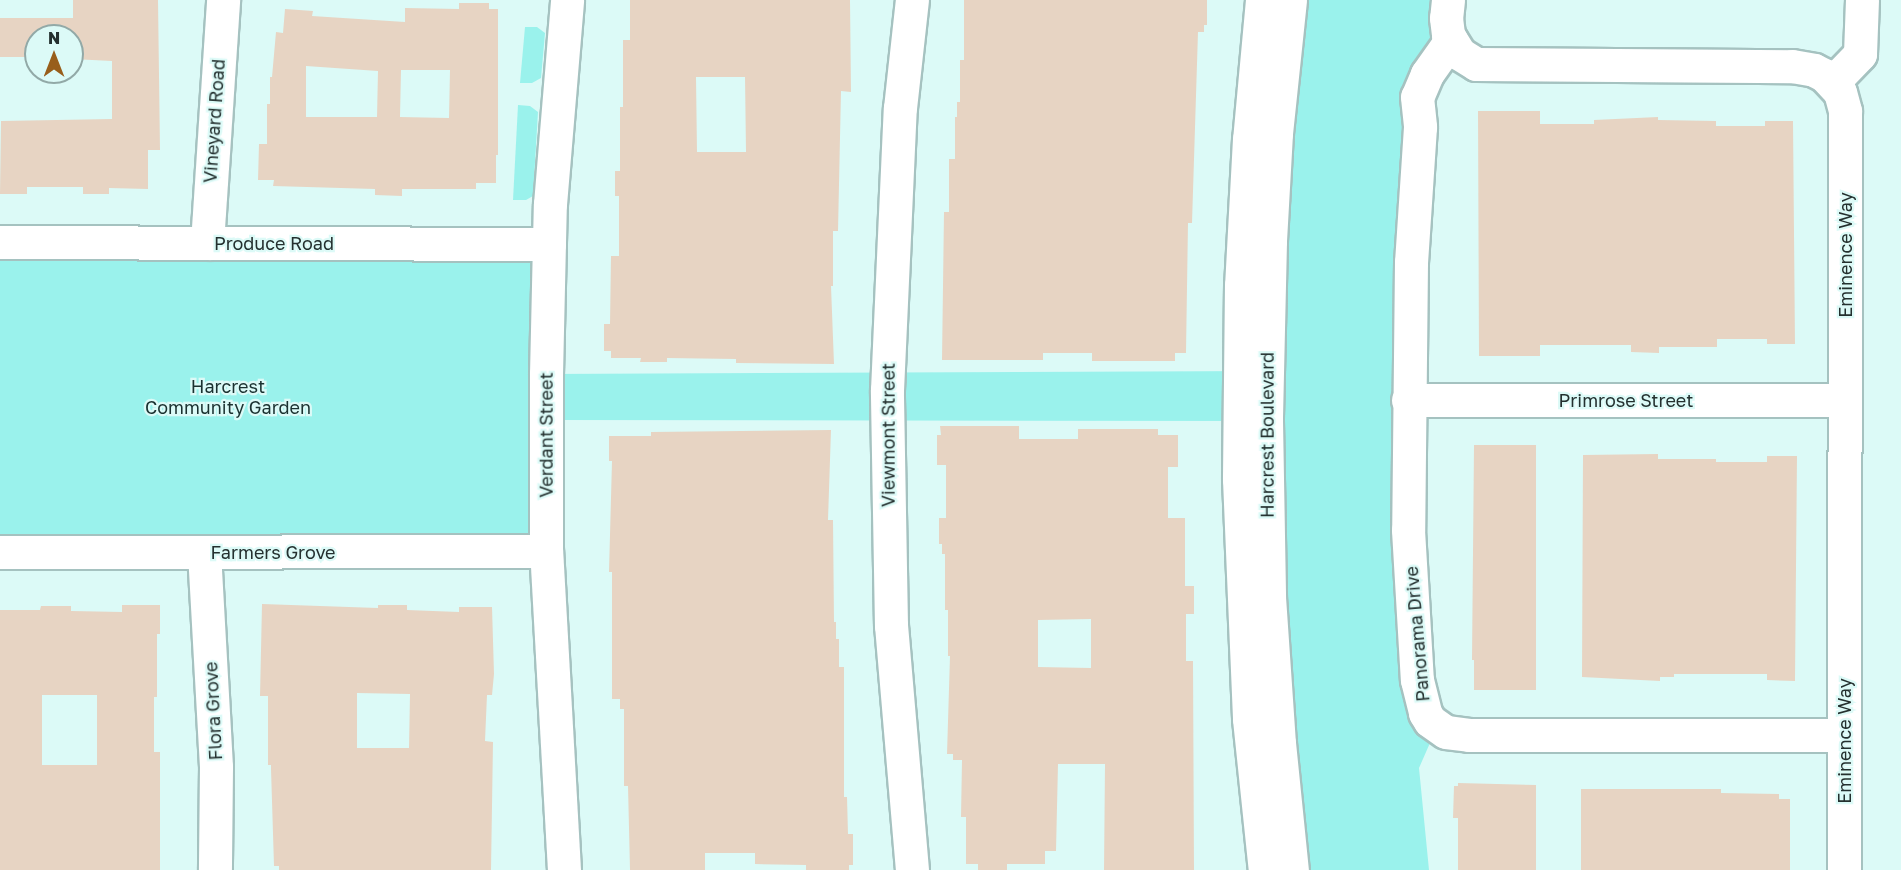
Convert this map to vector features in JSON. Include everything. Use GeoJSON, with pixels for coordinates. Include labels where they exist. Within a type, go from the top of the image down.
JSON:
{"type":"FeatureCollection","features":[{"type":"Feature","properties":{"kind":"street","name":"Vineyard Road"},"geometry":{"type":"LineString","coordinates":[[207,243],[223,0]]}},
{"type":"Feature","properties":{"kind":"street","name":"Verdant Street"},"geometry":{"type":"LineString","coordinates":[[564,870],[546,551],[549,244],[558,96],[567,0]]}},
{"type":"Feature","properties":{"kind":"street","name":"Viewmont Street"},"geometry":{"type":"LineString","coordinates":[[912,0],[900,108],[887,390],[891,626],[912,870]]}},
{"type":"Feature","properties":{"kind":"street","name":"Harcrest Boulevard"},"geometry":{"type":"LineString","coordinates":[[1262,0],[1244,231],[1239,478],[1249,719],[1265,870]]}},
{"type":"Feature","properties":{"kind":"street","name":"Harcrest Boulevard"},"geometry":{"type":"LineString","coordinates":[[1290,0],[1276,134],[1270,241],[1266,444],[1269,597],[1279,743],[1292,870]]}},
{"type":"Feature","properties":{"kind":"street"},"geometry":{"type":"LineString","coordinates":[[1448,0],[1446,18],[1458,50],[1493,66],[1792,66],[1814,70],[1833,82],[1860,54],[1862,0]]}},
{"type":"Feature","properties":{"kind":"street","name":"Panorama Drive"},"geometry":{"type":"LineString","coordinates":[[1458,50],[1420,127],[1411,262],[1408,530],[1417,680],[1425,713],[1437,727],[1446,732],[1469,735],[1844,735]]}},
{"type":"Feature","properties":{"kind":"street","name":"Eminence Way"},"geometry":{"type":"LineString","coordinates":[[1833,82],[1840,92],[1845,111],[1844,870]]}},
{"type":"Feature","properties":{"kind":"street","name":"Produce Road"},"geometry":{"type":"LineString","coordinates":[[0,242],[549,244]]}},
{"type":"Feature","properties":{"kind":"street","name":"Primrose Street"},"geometry":{"type":"LineString","coordinates":[[1408,400],[1844,400]]}},
{"type":"Feature","properties":{"kind":"street","name":"Farmers Grove"},"geometry":{"type":"LineString","coordinates":[[0,552],[546,551]]}},
{"type":"Feature","properties":{"kind":"street","name":"Flora Grove"},"geometry":{"type":"LineString","coordinates":[[204,552],[216,767],[215,870]]}},
{"type":"Feature","properties":{"kind":"green space","name":"Harcrest Community Garden"},"geometry":{"type":"Polygon","coordinates":[[[1290,0],[1448,0],[1427,74],[1408,530],[1437,727],[1419,768],[1429,870],[1292,870],[1265,421],[546,420],[546,551],[0,552],[0,242],[549,244],[546,374],[1266,371],[1290,0]]]}},
{"type":"Feature","properties":{"kind":"green space"},"geometry":{"type":"Polygon","coordinates":[[[525,27],[537,27],[545,33],[541,78],[532,83],[520,83],[525,27]]]}},
{"type":"Feature","properties":{"kind":"green space"},"geometry":{"type":"Polygon","coordinates":[[[518,105],[530,106],[538,112],[533,196],[526,200],[513,200],[518,105]]]}},
{"type":"Feature","properties":{"kind":"building"},"geometry":{"type":"Polygon","coordinates":[[[73,0],[158,0],[160,150],[148,150],[148,189],[109,188],[109,194],[83,194],[83,187],[27,187],[27,194],[0,194],[1,121],[112,119],[112,61],[84,60],[84,24],[24,24],[24,57],[0,57],[0,18],[73,18],[73,0]]]}},
{"type":"Feature","properties":{"kind":"building"},"geometry":{"type":"Polygon","coordinates":[[[630,0],[850,0],[851,92],[841,91],[838,231],[833,231],[833,286],[831,286],[834,364],[736,363],[736,359],[667,358],[667,362],[640,362],[641,358],[611,358],[611,351],[604,351],[604,324],[610,324],[611,256],[619,256],[619,196],[615,196],[615,171],[620,171],[623,40],[630,40],[630,0]],[[696,77],[697,152],[746,152],[745,77],[696,77]]]}},
{"type":"Feature","properties":{"kind":"building"},"geometry":{"type":"Polygon","coordinates":[[[964,0],[1207,0],[1207,25],[1204,25],[1204,32],[1198,32],[1192,223],[1188,223],[1186,353],[1175,353],[1175,361],[1092,361],[1092,353],[1043,353],[1043,360],[942,360],[944,212],[949,212],[949,159],[955,159],[955,117],[957,117],[957,102],[960,102],[960,60],[964,60],[964,0]]]}},
{"type":"Feature","properties":{"kind":"building"},"geometry":{"type":"Polygon","coordinates":[[[459,3],[489,3],[489,9],[498,9],[496,183],[476,183],[476,189],[402,189],[402,196],[375,195],[375,189],[273,186],[274,180],[258,180],[259,144],[267,144],[267,104],[270,104],[270,77],[272,77],[276,32],[283,33],[285,9],[313,11],[312,16],[405,22],[405,8],[459,9],[459,3]],[[306,66],[306,117],[377,117],[378,71],[306,66]],[[401,70],[400,117],[449,118],[450,70],[401,70]]]}},
{"type":"Feature","properties":{"kind":"building"},"geometry":{"type":"Polygon","coordinates":[[[1478,111],[1540,111],[1540,124],[1594,124],[1594,120],[1658,117],[1658,120],[1716,121],[1716,126],[1765,126],[1765,121],[1793,121],[1795,344],[1767,344],[1767,339],[1717,339],[1717,347],[1659,347],[1659,353],[1631,352],[1631,345],[1540,345],[1540,356],[1479,356],[1478,111]]]}},
{"type":"Feature","properties":{"kind":"building"},"geometry":{"type":"Polygon","coordinates":[[[940,426],[1019,426],[1019,439],[1078,439],[1078,429],[1158,429],[1158,435],[1178,435],[1178,467],[1168,467],[1168,518],[1185,518],[1185,586],[1194,586],[1194,614],[1186,614],[1186,661],[1193,661],[1194,870],[1104,870],[1105,764],[1058,764],[1056,851],[1045,851],[1045,864],[1007,864],[1007,870],[978,870],[978,864],[966,864],[966,817],[961,817],[962,760],[953,760],[953,754],[947,754],[950,656],[948,656],[948,610],[945,610],[945,554],[942,554],[942,544],[939,544],[939,518],[946,518],[946,465],[937,465],[937,435],[941,435],[940,426]],[[1091,619],[1038,620],[1038,667],[1091,668],[1091,619]]]}},
{"type":"Feature","properties":{"kind":"building"},"geometry":{"type":"Polygon","coordinates":[[[831,430],[828,520],[833,520],[834,622],[836,622],[836,639],[839,639],[839,667],[844,667],[844,797],[847,797],[848,834],[853,834],[853,865],[849,865],[849,870],[806,870],[806,865],[755,864],[755,853],[705,853],[705,870],[630,870],[628,786],[624,786],[624,709],[620,709],[620,699],[612,699],[612,572],[609,572],[612,461],[609,461],[609,436],[651,436],[651,432],[831,430]]]}},
{"type":"Feature","properties":{"kind":"building"},"geometry":{"type":"Polygon","coordinates":[[[1474,445],[1536,445],[1536,690],[1474,690],[1474,660],[1472,660],[1474,445]]]}},
{"type":"Feature","properties":{"kind":"building"},"geometry":{"type":"Polygon","coordinates":[[[1658,454],[1658,459],[1716,459],[1716,462],[1767,462],[1767,456],[1797,456],[1795,681],[1767,680],[1767,674],[1674,674],[1674,677],[1660,677],[1660,681],[1582,677],[1583,455],[1658,454]]]}},
{"type":"Feature","properties":{"kind":"building"},"geometry":{"type":"Polygon","coordinates":[[[262,604],[378,608],[378,605],[407,605],[407,610],[459,612],[459,607],[492,607],[494,674],[492,695],[487,695],[485,741],[493,742],[491,870],[279,870],[279,866],[274,866],[271,765],[268,765],[268,696],[260,696],[262,604]],[[357,693],[357,748],[409,748],[410,694],[357,693]]]}},
{"type":"Feature","properties":{"kind":"building"},"geometry":{"type":"Polygon","coordinates":[[[122,605],[160,605],[160,634],[157,634],[157,697],[154,697],[154,752],[160,752],[160,870],[0,870],[0,610],[40,610],[41,606],[71,606],[71,611],[122,612],[122,605]],[[42,695],[42,765],[97,765],[97,695],[42,695]]]}},
{"type":"Feature","properties":{"kind":"building"},"geometry":{"type":"Polygon","coordinates":[[[1458,783],[1536,785],[1536,870],[1458,870],[1458,818],[1453,818],[1454,786],[1458,786],[1458,783]]]}},
{"type":"Feature","properties":{"kind":"building"},"geometry":{"type":"Polygon","coordinates":[[[1581,789],[1721,789],[1721,793],[1779,794],[1779,799],[1790,799],[1790,870],[1581,870],[1581,789]]]}}]}
